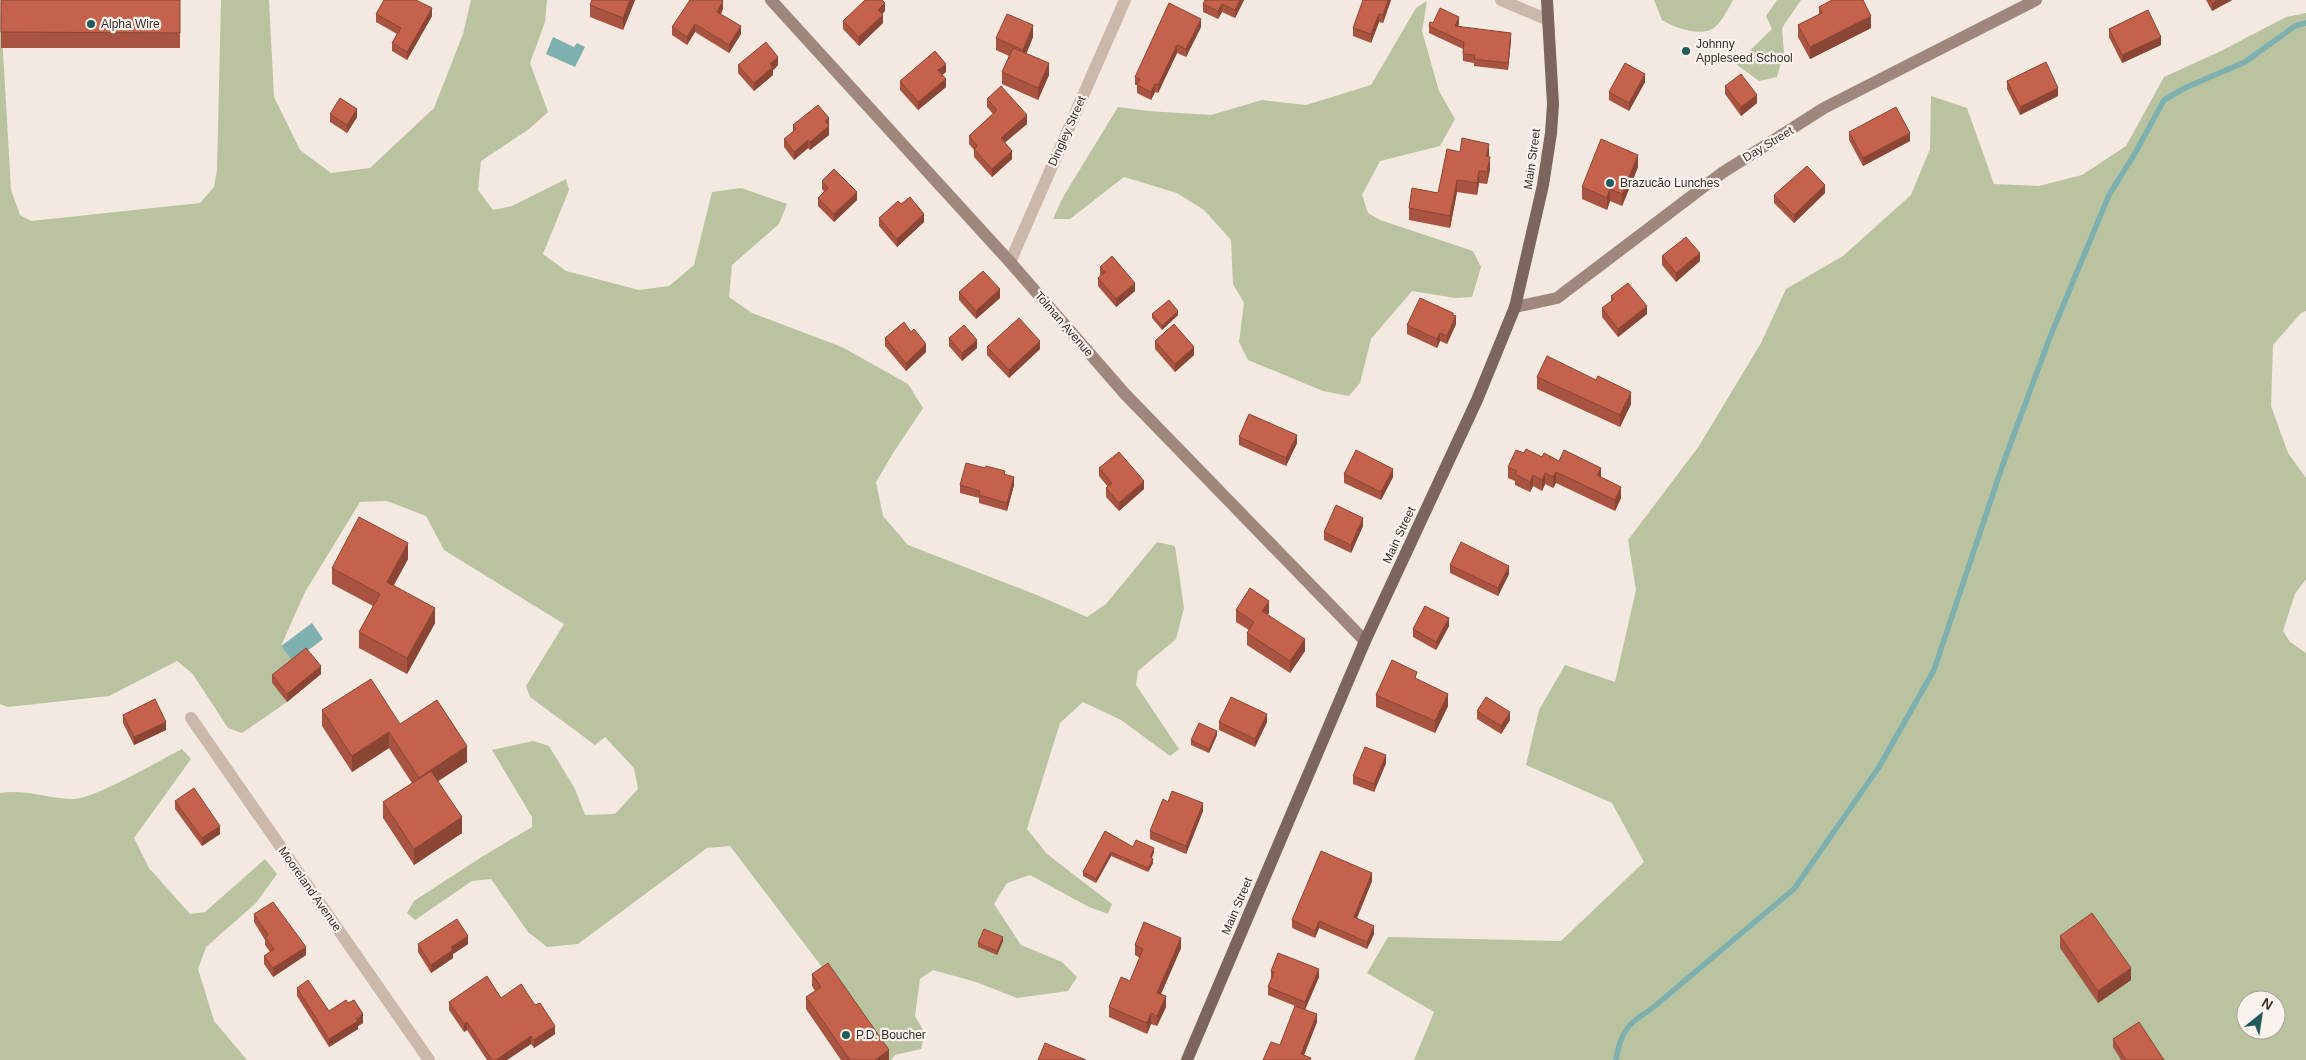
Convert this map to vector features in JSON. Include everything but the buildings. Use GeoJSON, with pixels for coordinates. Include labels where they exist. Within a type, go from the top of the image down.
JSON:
{"type":"FeatureCollection","features":[{"type":"Feature","properties":{"kind":"main road","name":"Main Street"},"geometry":{"type":"LineString","coordinates":[[1187,1060],[1364,642],[1477,400],[1515,307],[1543,185],[1550,133],[1553,104],[1547,0]]}},
{"type":"Feature","properties":{"kind":"street","name":"Tolman Avenue"},"geometry":{"type":"LineString","coordinates":[[772,0],[1010,262],[1126,394],[1364,642]]}},
{"type":"Feature","properties":{"kind":"street","name":"Dingley Street"},"geometry":{"type":"LineString","coordinates":[[1010,262],[1124,0]]}},
{"type":"Feature","properties":{"kind":"street"},"geometry":{"type":"LineString","coordinates":[[1501,0],[1548,20]]}},
{"type":"Feature","properties":{"kind":"street","name":"Day Street"},"geometry":{"type":"LineString","coordinates":[[1515,307],[1558,298],[1722,174],[1824,108],[2036,0]]}},
{"type":"Feature","properties":{"kind":"street","name":"Mooreland Avenue"},"geometry":{"type":"LineString","coordinates":[[191,718],[429,1060]]}},
{"type":"Feature","properties":{"kind":"green space"},"geometry":{"type":"Polygon","coordinates":[[[0,0],[11,190],[20,215],[31,221],[200,203],[214,187],[217,170],[221,0],[269,0],[274,97],[300,150],[331,173],[370,168],[434,108],[463,34],[471,0],[547,0],[545,22],[530,63],[548,112],[529,129],[481,161],[478,190],[493,210],[512,206],[566,179],[569,190],[543,254],[566,271],[639,290],[669,286],[694,265],[712,192],[741,188],[787,204],[779,224],[732,265],[729,297],[752,313],[842,347],[908,384],[923,408],[876,482],[883,516],[908,545],[1037,595],[1087,617],[1106,604],[1157,542],[1175,546],[1184,608],[1176,639],[1138,671],[1136,685],[1179,749],[1170,756],[1121,720],[1083,702],[1060,723],[1027,829],[1047,854],[1112,904],[1108,914],[1089,907],[1030,875],[1007,883],[994,904],[1021,945],[1062,962],[1077,977],[1068,991],[1017,998],[976,982],[933,970],[920,979],[915,1016],[925,1033],[921,1049],[895,1055],[891,1060],[887,1060],[828,975],[730,846],[707,848],[578,944],[547,947],[528,932],[491,879],[472,881],[415,920],[407,913],[414,901],[532,827],[532,817],[492,750],[533,741],[549,746],[575,789],[585,815],[615,814],[638,789],[634,768],[605,737],[595,745],[530,697],[526,686],[564,624],[444,550],[426,516],[387,501],[360,502],[305,592],[281,646],[293,662],[272,683],[287,702],[242,733],[228,728],[192,673],[177,661],[109,696],[8,707],[0,704],[0,0]]]}},
{"type":"Feature","properties":{"kind":"green space"},"geometry":{"type":"Polygon","coordinates":[[[1654,0],[1733,0],[1723,18],[1715,27],[1703,32],[1696,32],[1681,29],[1662,20],[1654,0]]]}},
{"type":"Feature","properties":{"kind":"green space"},"geometry":{"type":"Polygon","coordinates":[[[1777,0],[1801,0],[1782,28],[1784,53],[1777,77],[1759,81],[1736,64],[1772,29],[1766,16],[1777,0]]]}},
{"type":"Feature","properties":{"kind":"green space"},"geometry":{"type":"Polygon","coordinates":[[[1427,1],[1422,31],[1439,91],[1455,119],[1440,146],[1380,161],[1362,195],[1368,213],[1380,220],[1473,251],[1481,267],[1472,297],[1455,298],[1412,291],[1371,339],[1360,383],[1349,396],[1323,391],[1248,360],[1239,342],[1244,303],[1233,284],[1231,240],[1204,210],[1177,193],[1124,177],[1070,219],[1053,219],[1063,197],[1118,107],[1211,115],[1262,100],[1306,105],[1371,85],[1416,8],[1427,1]]]}},
{"type":"Feature","properties":{"kind":"green space"},"geometry":{"type":"Polygon","coordinates":[[[2306,13],[2306,311],[2301,313],[2273,345],[2271,406],[2288,453],[2306,478],[2306,579],[2295,594],[2283,631],[2290,642],[2306,653],[2306,1060],[1414,1060],[1434,1012],[1367,973],[1388,937],[1561,941],[1644,862],[1612,803],[1526,765],[1539,710],[1565,665],[1615,682],[1636,590],[1628,540],[1699,446],[1761,343],[1786,289],[1843,256],[1911,195],[1930,149],[1931,96],[1967,108],[1994,184],[2039,186],[2082,175],[2126,146],[2164,77],[2221,51],[2286,17],[2306,13]]]}},
{"type":"Feature","properties":{"kind":"green space"},"geometry":{"type":"Polygon","coordinates":[[[182,749],[191,759],[134,838],[149,868],[190,914],[205,912],[265,859],[277,874],[256,903],[206,947],[198,969],[214,1021],[247,1060],[0,1060],[0,793],[20,792],[64,799],[83,797],[96,793],[144,770],[182,749]]]}},
{"type":"Feature","properties":{"kind":"water"},"geometry":{"type":"Polygon","coordinates":[[[553,37],[574,47],[577,43],[585,47],[575,67],[546,54],[553,37]]]}},
{"type":"Feature","properties":{"kind":"water"},"geometry":{"type":"Polygon","coordinates":[[[312,623],[323,639],[293,662],[281,646],[312,623]]]}},
{"type":"Feature","properties":{"kind":"waterway"},"geometry":{"type":"LineString","coordinates":[[1616,1060],[1623,1036],[1636,1019],[1650,1010],[1794,889],[1879,767],[1934,670],[2003,464],[2050,337],[2109,195],[2134,155],[2164,100],[2187,87],[2245,62],[2295,26],[2306,23]]}},
{"type":"Feature","properties":{"kind":"place","name":"Alpha Wire"},"geometry":{"type":"Point","coordinates":[91,24]}},
{"type":"Feature","properties":{"kind":"place","name":"Johnny Appleseed School"},"geometry":{"type":"Point","coordinates":[1686,51]}},
{"type":"Feature","properties":{"kind":"place","name":"Brazucăo Lunches"},"geometry":{"type":"Point","coordinates":[1610,183]}},
{"type":"Feature","properties":{"kind":"place","name":"P.D. Boucher"},"geometry":{"type":"Point","coordinates":[846,1035]}}]}
